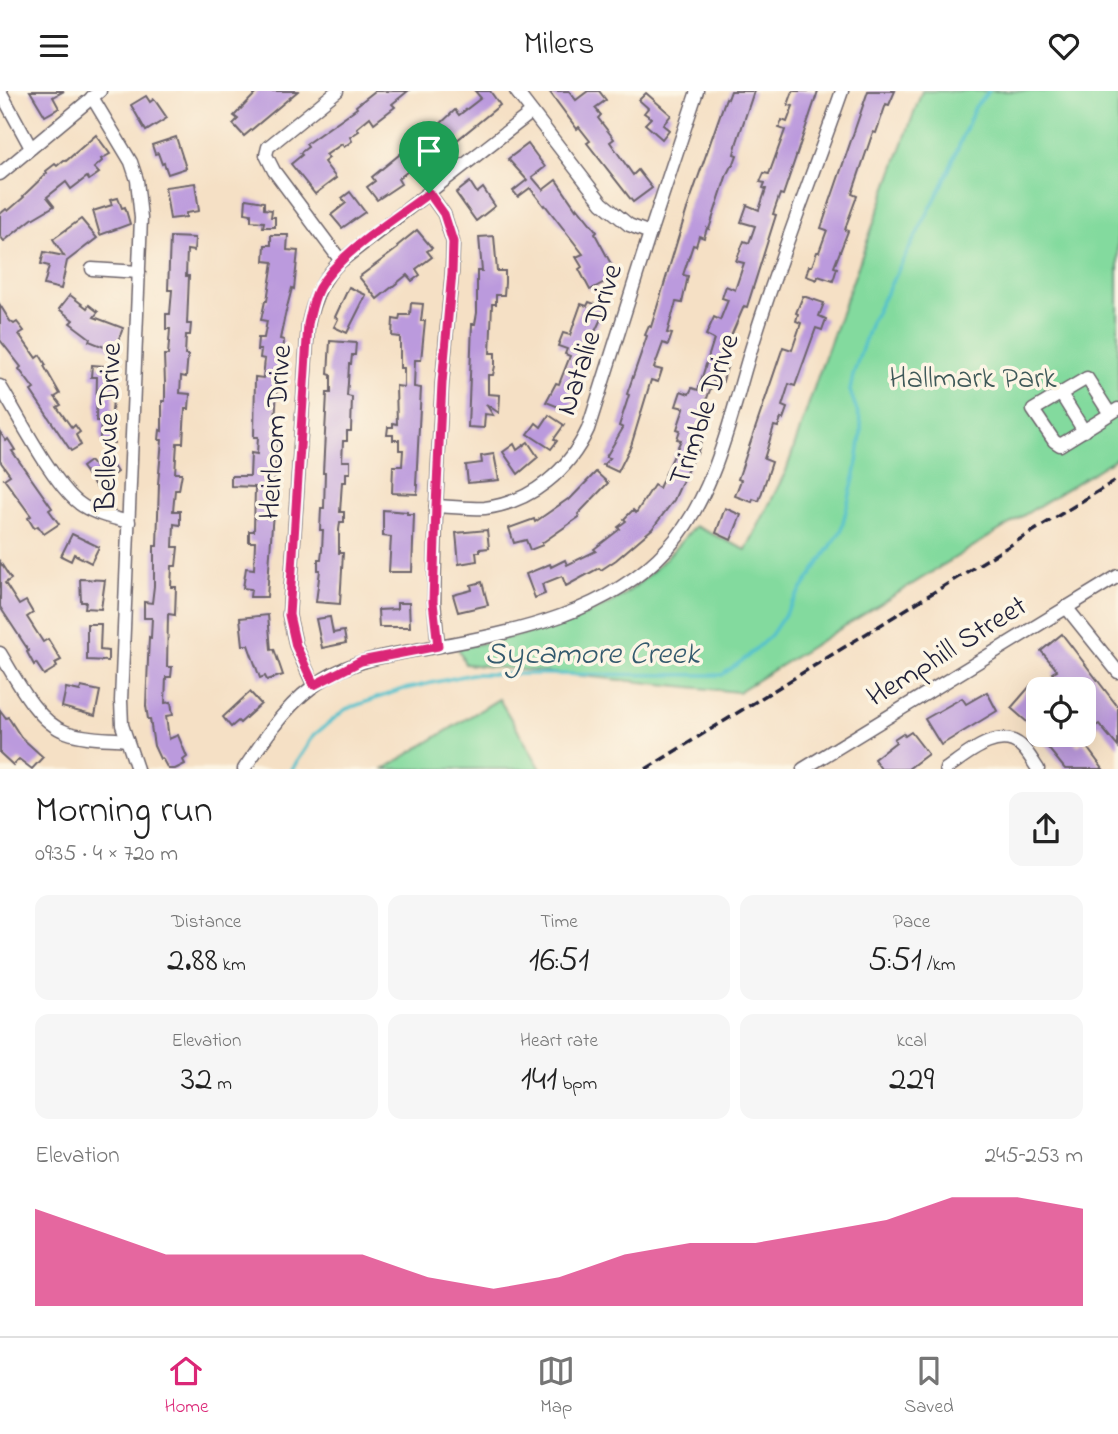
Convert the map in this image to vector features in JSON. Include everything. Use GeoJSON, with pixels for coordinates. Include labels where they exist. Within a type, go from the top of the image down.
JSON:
{"type":"FeatureCollection","features":[{"type":"Feature","properties":{"kind":"street"},"geometry":{"type":"LineString","coordinates":[[0,91],[31,148]]}},
{"type":"Feature","properties":{"kind":"street"},"geometry":{"type":"LineString","coordinates":[[337,91],[268,147],[266,155],[274,171],[341,261]]}},
{"type":"Feature","properties":{"kind":"street"},"geometry":{"type":"LineString","coordinates":[[516,91],[601,203],[629,225],[649,233]]}},
{"type":"Feature","properties":{"kind":"street","name":"Natalie Drive"},"geometry":{"type":"LineString","coordinates":[[436,506],[484,508],[501,504],[541,486],[571,460],[579,448],[588,429],[649,233],[698,91]]}},
{"type":"Feature","properties":{"kind":"street","name":"Trimble Drive"},"geometry":{"type":"LineString","coordinates":[[244,769],[281,716],[314,685],[361,661],[438,646],[562,616],[625,584],[668,548],[709,484],[754,338],[842,91]]}},
{"type":"Feature","properties":{"kind":"street"},"geometry":{"type":"LineString","coordinates":[[0,174],[96,94]]}},
{"type":"Feature","properties":{"kind":"street","name":"Bellevue Drive"},"geometry":{"type":"LineString","coordinates":[[96,94],[137,180],[141,218],[121,701],[122,725],[137,769]]}},
{"type":"Feature","properties":{"kind":"street","name":"Heirloom Drive"},"geometry":{"type":"LineString","coordinates":[[314,685],[304,666],[291,628],[289,593],[308,324],[318,289],[341,261],[532,112]]}},
{"type":"Feature","properties":{"kind":"street"},"geometry":{"type":"LineString","coordinates":[[429,193],[444,214],[453,242],[436,506],[433,602],[438,646]]}},
{"type":"Feature","properties":{"kind":"street"},"geometry":{"type":"LineString","coordinates":[[92,269],[139,272]]}},
{"type":"Feature","properties":{"kind":"street"},"geometry":{"type":"LineString","coordinates":[[1087,378],[1114,412],[1060,445],[1054,441],[1033,410],[1087,378]]}},
{"type":"Feature","properties":{"kind":"street"},"geometry":{"type":"LineString","coordinates":[[0,386],[58,481],[71,497],[95,512],[129,522]]}},
{"type":"Feature","properties":{"kind":"street"},"geometry":{"type":"LineString","coordinates":[[1061,394],[1084,431]]}},
{"type":"Feature","properties":{"kind":"street","name":"Hemphill Street"},"geometry":{"type":"LineString","coordinates":[[803,769],[1118,576]]}},
{"type":"Feature","properties":{"kind":"street"},"geometry":{"type":"LineString","coordinates":[[1066,607],[1118,672]]}},
{"type":"Feature","properties":{"kind":"street"},"geometry":{"type":"LineString","coordinates":[[0,653],[49,724],[67,733],[127,740]]}},
{"type":"Feature","properties":{"kind":"street"},"geometry":{"type":"LineString","coordinates":[[949,767],[988,742],[1004,738],[1020,745],[1038,769]]}},
{"type":"Feature","properties":{"kind":"green space","name":"Hallmark Park"},"geometry":{"type":"Polygon","coordinates":[[[922,91],[1118,91],[1118,457],[738,692],[465,664],[458,648],[557,626],[624,595],[667,557],[695,526],[746,550],[786,471],[922,91]]]}},
{"type":"Feature","properties":{"kind":"green space"},"geometry":{"type":"Polygon","coordinates":[[[499,699],[541,769],[384,769],[499,699]]]}},
{"type":"Feature","properties":{"kind":"building"},"geometry":{"type":"Polygon","coordinates":[[[30,91],[64,91],[53,97],[59,108],[45,116],[30,91]]]}},
{"type":"Feature","properties":{"kind":"building"},"geometry":{"type":"Polygon","coordinates":[[[258,91],[298,91],[244,136],[233,124],[238,119],[234,116],[258,91]]]}},
{"type":"Feature","properties":{"kind":"building"},"geometry":{"type":"Polygon","coordinates":[[[375,91],[408,91],[392,104],[395,107],[374,123],[370,117],[357,128],[359,131],[350,137],[352,141],[326,155],[329,158],[324,162],[336,178],[315,194],[291,164],[308,147],[306,144],[357,108],[356,106],[375,91]]]}},
{"type":"Feature","properties":{"kind":"building"},"geometry":{"type":"Polygon","coordinates":[[[475,91],[490,91],[500,105],[429,163],[427,160],[419,166],[417,164],[398,179],[401,184],[377,200],[367,187],[375,181],[372,177],[421,137],[425,141],[441,130],[438,126],[455,110],[459,115],[481,98],[475,91]]]}},
{"type":"Feature","properties":{"kind":"building"},"geometry":{"type":"Polygon","coordinates":[[[549,91],[569,91],[576,100],[588,91],[599,91],[606,100],[595,108],[601,115],[598,118],[614,139],[610,142],[633,175],[638,170],[652,188],[633,202],[587,143],[590,141],[579,127],[577,129],[549,91]]]}},
{"type":"Feature","properties":{"kind":"building"},"geometry":{"type":"Polygon","coordinates":[[[731,91],[754,91],[737,142],[734,154],[737,155],[727,174],[709,229],[707,228],[704,238],[699,236],[696,246],[693,245],[683,275],[688,276],[682,303],[676,302],[667,333],[672,334],[668,345],[663,343],[654,368],[662,370],[658,382],[651,380],[631,446],[618,472],[603,465],[610,458],[606,457],[623,428],[619,426],[647,336],[645,335],[649,326],[651,327],[687,209],[726,98],[728,99],[731,91]]]}},
{"type":"Feature","properties":{"kind":"building"},"geometry":{"type":"Polygon","coordinates":[[[793,91],[818,91],[783,195],[780,194],[773,214],[776,215],[747,307],[744,306],[725,350],[728,351],[724,363],[728,364],[722,384],[713,382],[706,401],[712,407],[697,454],[695,453],[674,500],[652,529],[616,560],[566,586],[562,576],[542,584],[545,594],[535,598],[526,574],[565,560],[567,565],[596,551],[594,549],[620,529],[618,527],[633,510],[636,513],[654,485],[659,488],[681,440],[677,439],[680,430],[677,429],[684,408],[676,406],[681,391],[689,394],[692,388],[698,390],[714,339],[706,335],[714,317],[720,320],[728,300],[722,298],[726,286],[735,290],[744,263],[736,261],[744,241],[749,243],[755,226],[741,222],[747,205],[759,210],[766,189],[763,188],[765,183],[760,182],[764,173],[769,174],[785,130],[779,128],[782,120],[787,122],[793,106],[788,105],[793,91]]]}},
{"type":"Feature","properties":{"kind":"building"},"geometry":{"type":"Polygon","coordinates":[[[868,91],[895,91],[889,105],[886,104],[876,133],[873,132],[852,194],[857,196],[845,230],[848,231],[834,267],[837,268],[833,281],[818,276],[817,280],[806,276],[827,230],[821,228],[868,91]]]}},
{"type":"Feature","properties":{"kind":"building"},"geometry":{"type":"Polygon","coordinates":[[[646,93],[671,115],[663,125],[669,130],[662,139],[645,124],[651,118],[644,113],[648,108],[639,100],[646,93]]]}},
{"type":"Feature","properties":{"kind":"building"},"geometry":{"type":"Polygon","coordinates":[[[146,96],[150,102],[154,99],[167,118],[146,131],[131,105],[146,96]]]}},
{"type":"Feature","properties":{"kind":"building"},"geometry":{"type":"Polygon","coordinates":[[[96,135],[110,154],[101,159],[94,168],[99,173],[89,180],[87,177],[71,189],[66,182],[47,197],[54,206],[4,241],[0,236],[0,214],[6,209],[8,211],[24,197],[46,171],[55,164],[57,166],[66,161],[96,135]]]}},
{"type":"Feature","properties":{"kind":"building"},"geometry":{"type":"Polygon","coordinates":[[[176,137],[186,168],[168,174],[152,145],[176,137]]]}},
{"type":"Feature","properties":{"kind":"building"},"geometry":{"type":"Polygon","coordinates":[[[528,144],[545,167],[532,177],[543,190],[556,180],[576,209],[577,207],[597,232],[595,234],[617,275],[590,290],[576,257],[583,254],[545,205],[530,188],[518,197],[513,191],[527,180],[508,159],[528,144]]]}},
{"type":"Feature","properties":{"kind":"building"},"geometry":{"type":"Polygon","coordinates":[[[470,182],[477,193],[483,188],[495,206],[476,221],[456,193],[470,182]]]}},
{"type":"Feature","properties":{"kind":"building"},"geometry":{"type":"Polygon","coordinates":[[[195,183],[199,211],[186,213],[186,217],[170,219],[165,187],[195,183]]]}},
{"type":"Feature","properties":{"kind":"building"},"geometry":{"type":"Polygon","coordinates":[[[350,192],[365,212],[342,228],[331,215],[346,203],[342,198],[350,192]]]}},
{"type":"Feature","properties":{"kind":"building"},"geometry":{"type":"Polygon","coordinates":[[[118,198],[122,208],[125,207],[130,224],[100,235],[93,211],[112,205],[110,200],[118,198]]]}},
{"type":"Feature","properties":{"kind":"building"},"geometry":{"type":"Polygon","coordinates":[[[246,199],[264,202],[264,209],[272,210],[271,217],[275,217],[275,227],[263,227],[264,222],[251,221],[251,214],[245,213],[246,199]]]}},
{"type":"Feature","properties":{"kind":"building"},"geometry":{"type":"Polygon","coordinates":[[[81,219],[97,238],[67,261],[61,289],[44,285],[49,266],[41,264],[44,252],[64,256],[53,239],[81,219]]]}},
{"type":"Feature","properties":{"kind":"building"},"geometry":{"type":"Polygon","coordinates":[[[417,230],[432,248],[427,251],[432,257],[416,269],[420,275],[412,281],[407,275],[377,299],[359,277],[417,230]]]}},
{"type":"Feature","properties":{"kind":"building"},"geometry":{"type":"Polygon","coordinates":[[[271,235],[288,235],[287,250],[298,251],[294,289],[292,288],[280,339],[284,340],[282,369],[278,369],[274,435],[278,436],[274,484],[271,483],[270,513],[273,513],[267,597],[250,597],[251,589],[243,588],[246,568],[254,569],[255,542],[249,542],[249,531],[254,531],[255,487],[231,486],[231,476],[250,476],[251,453],[257,454],[258,437],[254,437],[255,377],[263,378],[265,359],[260,358],[261,350],[257,350],[258,338],[264,338],[267,321],[261,320],[273,262],[264,261],[265,245],[271,245],[271,235]]]}},
{"type":"Feature","properties":{"kind":"building"},"geometry":{"type":"Polygon","coordinates":[[[494,236],[497,271],[505,271],[505,283],[504,295],[496,295],[496,304],[492,304],[490,353],[495,353],[495,366],[493,375],[488,375],[488,394],[500,395],[499,413],[486,404],[493,415],[485,414],[484,428],[468,427],[472,324],[475,324],[477,313],[477,271],[482,271],[479,237],[494,236]]]}},
{"type":"Feature","properties":{"kind":"building"},"geometry":{"type":"Polygon","coordinates":[[[170,237],[195,238],[194,251],[187,250],[187,324],[191,324],[190,335],[186,335],[186,377],[181,376],[180,393],[190,394],[189,409],[185,409],[183,443],[177,443],[175,473],[182,473],[179,490],[175,490],[173,511],[180,511],[180,525],[174,524],[173,547],[178,547],[176,566],[172,566],[171,587],[176,587],[175,615],[168,614],[167,667],[172,667],[171,677],[166,677],[165,703],[171,702],[173,715],[166,716],[169,739],[178,735],[187,757],[183,760],[185,764],[175,769],[168,769],[162,758],[160,759],[148,719],[146,706],[152,618],[144,618],[144,602],[152,603],[154,546],[157,546],[162,440],[159,440],[160,430],[162,431],[162,401],[165,401],[164,355],[168,355],[170,329],[166,329],[166,314],[170,314],[172,290],[168,290],[170,237]]]}},
{"type":"Feature","properties":{"kind":"building"},"geometry":{"type":"Polygon","coordinates":[[[349,287],[366,295],[347,333],[334,327],[338,319],[335,317],[349,287]]]}},
{"type":"Feature","properties":{"kind":"building"},"geometry":{"type":"Polygon","coordinates":[[[70,295],[87,308],[89,305],[98,312],[94,317],[123,328],[114,351],[89,341],[90,338],[70,323],[73,320],[59,309],[70,295]]]}},
{"type":"Feature","properties":{"kind":"building"},"geometry":{"type":"Polygon","coordinates":[[[803,296],[824,303],[819,316],[826,319],[822,330],[816,328],[795,386],[789,384],[782,406],[787,408],[778,427],[774,426],[764,459],[772,462],[759,501],[753,499],[752,502],[735,496],[741,480],[738,479],[783,347],[792,350],[801,323],[796,321],[796,313],[803,296]]]}},
{"type":"Feature","properties":{"kind":"building"},"geometry":{"type":"Polygon","coordinates":[[[589,302],[606,308],[593,336],[569,411],[546,402],[556,383],[559,384],[570,356],[565,354],[567,349],[558,346],[563,333],[570,335],[581,304],[587,306],[589,302]]]}},
{"type":"Feature","properties":{"kind":"building"},"geometry":{"type":"Polygon","coordinates":[[[411,303],[423,304],[421,321],[425,321],[421,360],[415,360],[414,387],[421,388],[417,494],[392,493],[393,466],[402,466],[403,450],[399,450],[399,440],[393,440],[393,435],[387,435],[388,427],[393,427],[393,423],[397,424],[396,386],[404,387],[404,368],[400,368],[400,337],[392,336],[393,319],[399,320],[400,315],[410,315],[411,303]]]}},
{"type":"Feature","properties":{"kind":"building"},"geometry":{"type":"Polygon","coordinates":[[[0,305],[10,321],[14,324],[17,322],[24,331],[19,334],[36,358],[40,355],[60,394],[55,397],[61,405],[57,407],[72,428],[75,425],[80,432],[76,435],[81,445],[71,451],[31,391],[34,389],[19,369],[21,367],[0,340],[0,305]]]}},
{"type":"Feature","properties":{"kind":"building"},"geometry":{"type":"Polygon","coordinates":[[[330,341],[356,343],[355,355],[352,355],[349,364],[347,396],[352,397],[351,431],[347,431],[347,441],[343,441],[342,461],[350,461],[350,473],[346,473],[346,482],[342,482],[340,512],[344,512],[344,522],[340,522],[339,530],[339,553],[343,553],[340,604],[316,602],[320,570],[318,559],[321,559],[322,550],[323,530],[320,530],[321,508],[324,508],[327,393],[331,393],[331,375],[328,374],[330,341]]]}},
{"type":"Feature","properties":{"kind":"building"},"geometry":{"type":"Polygon","coordinates":[[[92,365],[116,367],[112,411],[114,443],[102,442],[100,437],[101,421],[96,421],[97,377],[91,377],[92,365]]]}},
{"type":"Feature","properties":{"kind":"building"},"geometry":{"type":"Polygon","coordinates":[[[549,415],[564,425],[554,439],[557,441],[551,449],[528,434],[536,423],[541,427],[549,415]]]}},
{"type":"Feature","properties":{"kind":"building"},"geometry":{"type":"Polygon","coordinates":[[[0,432],[6,441],[8,439],[15,450],[12,451],[52,508],[49,510],[59,524],[44,534],[38,526],[34,528],[28,518],[31,516],[4,479],[10,475],[0,461],[0,432]]]}},
{"type":"Feature","properties":{"kind":"building"},"geometry":{"type":"Polygon","coordinates":[[[528,442],[538,457],[518,474],[503,452],[514,444],[517,450],[528,442]]]}},
{"type":"Feature","properties":{"kind":"building"},"geometry":{"type":"Polygon","coordinates":[[[494,454],[499,480],[468,483],[466,465],[482,463],[481,456],[494,454]]]}},
{"type":"Feature","properties":{"kind":"building"},"geometry":{"type":"Polygon","coordinates":[[[108,459],[117,472],[96,487],[82,467],[90,461],[96,468],[108,459]]]}},
{"type":"Feature","properties":{"kind":"building"},"geometry":{"type":"Polygon","coordinates":[[[596,472],[608,483],[578,514],[579,517],[542,543],[543,545],[530,550],[526,540],[514,543],[509,528],[534,519],[535,522],[569,500],[596,472]]]}},
{"type":"Feature","properties":{"kind":"building"},"geometry":{"type":"Polygon","coordinates":[[[725,508],[741,515],[731,540],[716,533],[725,508]]]}},
{"type":"Feature","properties":{"kind":"building"},"geometry":{"type":"Polygon","coordinates":[[[383,510],[414,514],[412,572],[389,572],[391,537],[383,536],[383,510]]]}},
{"type":"Feature","properties":{"kind":"building"},"geometry":{"type":"Polygon","coordinates":[[[487,530],[489,548],[476,552],[477,561],[459,564],[456,533],[487,530]]]}},
{"type":"Feature","properties":{"kind":"building"},"geometry":{"type":"Polygon","coordinates":[[[72,534],[99,547],[91,563],[74,554],[71,561],[61,556],[72,534]]]}},
{"type":"Feature","properties":{"kind":"building"},"geometry":{"type":"Polygon","coordinates":[[[0,562],[11,579],[5,583],[19,605],[26,601],[33,613],[27,617],[43,642],[48,639],[61,660],[55,663],[57,667],[44,675],[36,663],[34,665],[27,652],[29,651],[0,607],[0,562]]]}},
{"type":"Feature","properties":{"kind":"building"},"geometry":{"type":"Polygon","coordinates":[[[80,579],[105,580],[101,609],[85,608],[86,602],[81,602],[80,579]]]}},
{"type":"Feature","properties":{"kind":"building"},"geometry":{"type":"Polygon","coordinates":[[[482,582],[488,605],[458,612],[453,595],[472,590],[471,585],[482,582]]]}},
{"type":"Feature","properties":{"kind":"building"},"geometry":{"type":"Polygon","coordinates":[[[397,603],[409,603],[410,627],[379,627],[378,610],[397,609],[397,603]]]}},
{"type":"Feature","properties":{"kind":"building"},"geometry":{"type":"Polygon","coordinates":[[[268,615],[271,650],[274,649],[283,675],[267,680],[265,676],[260,678],[248,645],[243,645],[240,618],[268,615]]]}},
{"type":"Feature","properties":{"kind":"building"},"geometry":{"type":"Polygon","coordinates":[[[330,617],[333,633],[344,631],[346,643],[322,648],[316,619],[330,617]]]}},
{"type":"Feature","properties":{"kind":"building"},"geometry":{"type":"Polygon","coordinates":[[[87,624],[101,624],[100,650],[108,651],[108,661],[87,660],[87,624]]]}},
{"type":"Feature","properties":{"kind":"building"},"geometry":{"type":"Polygon","coordinates":[[[1062,634],[1095,677],[1055,677],[1052,673],[1057,670],[1041,651],[1062,634]]]}},
{"type":"Feature","properties":{"kind":"building"},"geometry":{"type":"Polygon","coordinates":[[[1096,678],[1118,707],[1118,747],[1099,724],[1096,726],[1096,678]]]}},
{"type":"Feature","properties":{"kind":"building"},"geometry":{"type":"Polygon","coordinates":[[[81,687],[100,691],[95,716],[62,707],[66,688],[80,691],[81,687]]]}},
{"type":"Feature","properties":{"kind":"building"},"geometry":{"type":"Polygon","coordinates":[[[1026,691],[1026,721],[1011,708],[1026,691]]]}},
{"type":"Feature","properties":{"kind":"building"},"geometry":{"type":"Polygon","coordinates":[[[250,692],[261,704],[240,723],[238,721],[231,727],[223,717],[250,692]]]}},
{"type":"Feature","properties":{"kind":"building"},"geometry":{"type":"Polygon","coordinates":[[[987,692],[997,711],[941,745],[925,719],[962,698],[966,704],[987,692]]]}},
{"type":"Feature","properties":{"kind":"building"},"geometry":{"type":"Polygon","coordinates":[[[0,710],[21,737],[43,757],[32,769],[19,759],[13,765],[0,753],[0,710]]]}},
{"type":"Feature","properties":{"kind":"building"},"geometry":{"type":"Polygon","coordinates":[[[911,732],[928,754],[908,769],[881,769],[874,759],[896,742],[894,739],[903,733],[905,736],[911,732]]]}},
{"type":"Feature","properties":{"kind":"building"},"geometry":{"type":"Polygon","coordinates":[[[1047,747],[1087,747],[1103,769],[1065,769],[1047,747]]]}},
{"type":"Feature","properties":{"kind":"waterway","name":"Sycamore Creek"},"geometry":{"type":"LineString","coordinates":[[292,769],[314,735],[346,709],[400,690],[472,674],[722,675],[771,635],[841,531],[856,470],[861,434],[861,422],[850,391],[853,375],[871,322],[943,184],[975,107],[989,91]]}},
{"type":"Feature","properties":{"kind":"railway"},"geometry":{"type":"LineString","coordinates":[[646,769],[1118,479]]}},
{"type":"Feature","properties":{"kind":"route"},"geometry":{"type":"LineString","coordinates":[[429,193],[444,214],[453,242],[436,506],[433,602],[438,646],[361,661],[314,685],[296,646],[289,615],[308,324],[312,305],[318,289],[335,266],[429,193]]}}]}
